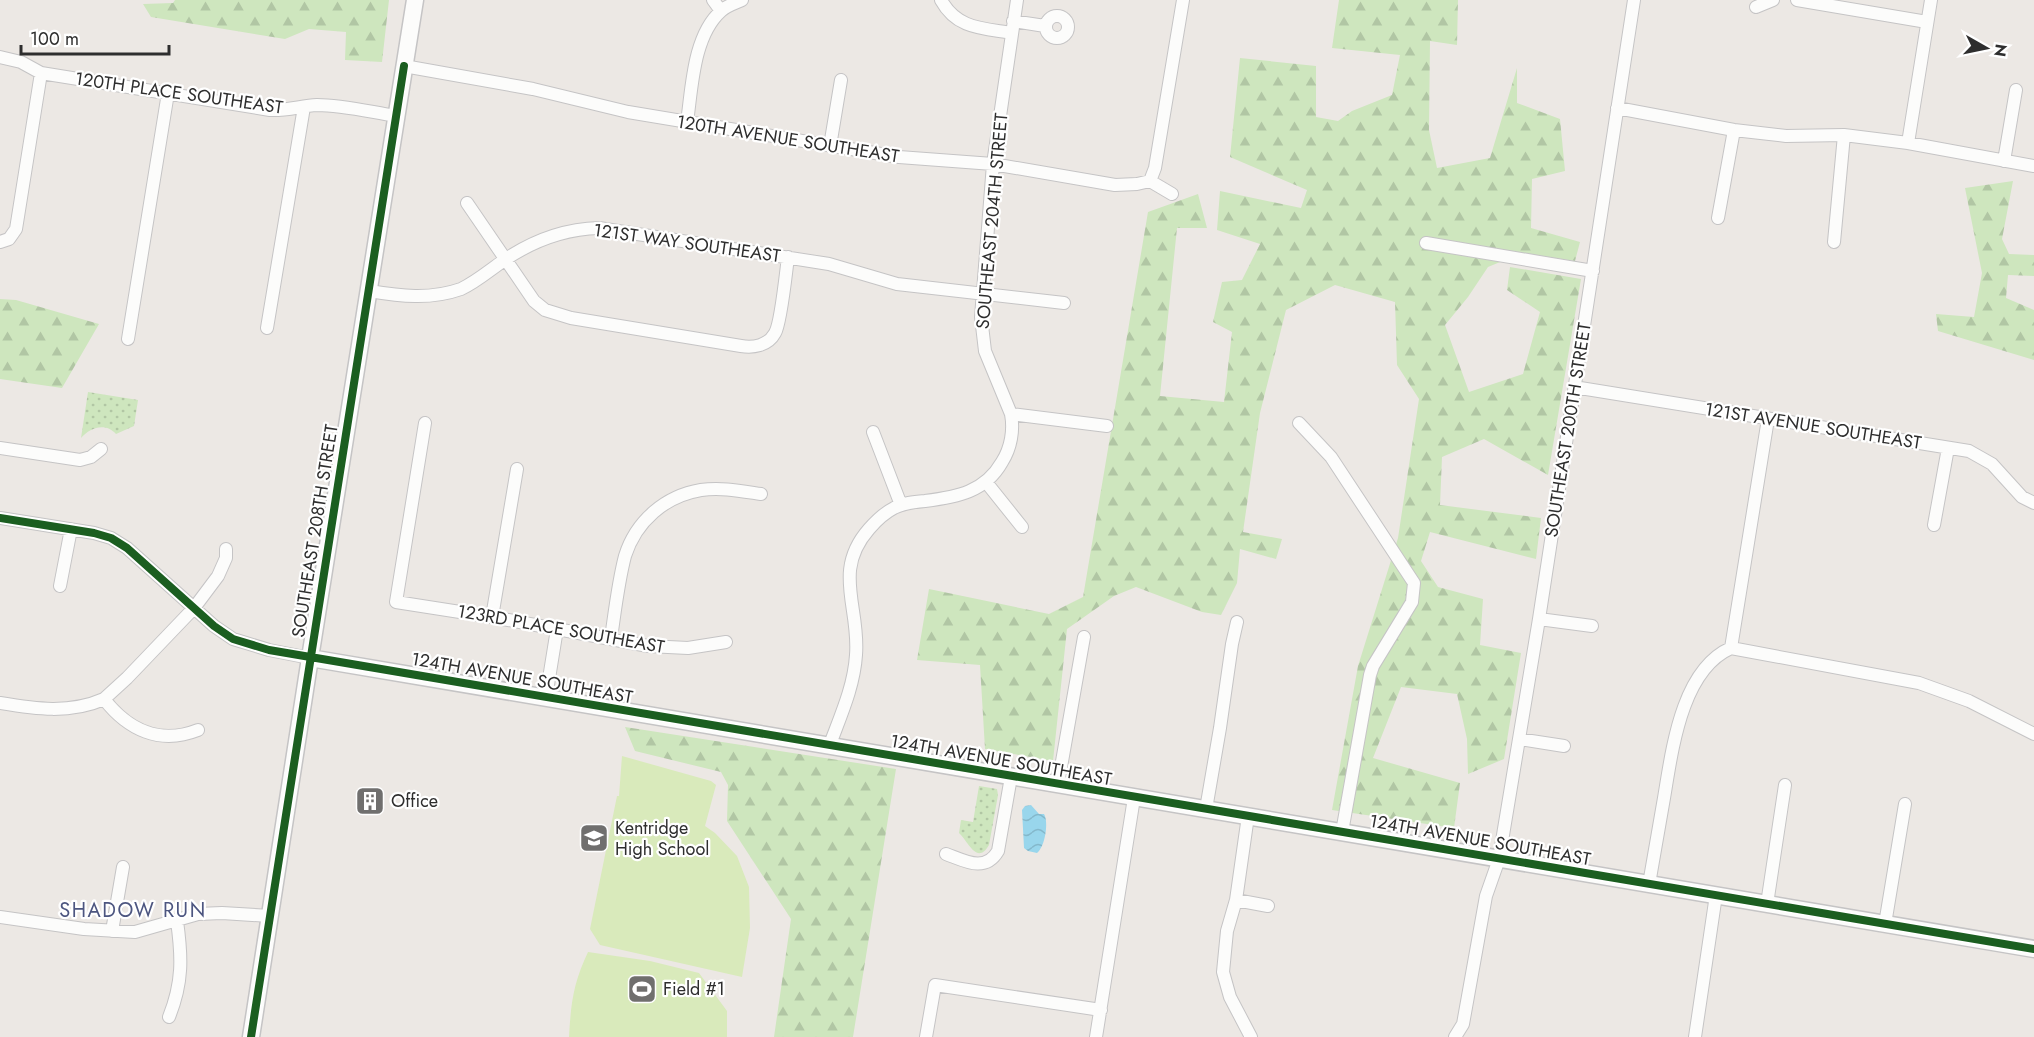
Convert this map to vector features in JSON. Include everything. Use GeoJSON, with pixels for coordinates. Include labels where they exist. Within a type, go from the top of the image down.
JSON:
{"type":"FeatureCollection","features":[{"type":"Feature","properties":{"kind":"street","name":"SOUTHEAST 208TH STREET"},"geometry":{"type":"LineString","coordinates":[[251,1037],[309,658],[415,0]]}},
{"type":"Feature","properties":{"kind":"street"},"geometry":{"type":"LineString","coordinates":[[713,0],[721,10]]}},
{"type":"Feature","properties":{"kind":"street"},"geometry":{"type":"LineString","coordinates":[[687,123],[699,48],[721,10],[742,0]]}},
{"type":"Feature","properties":{"kind":"street"},"geometry":{"type":"LineString","coordinates":[[941,0],[948,11],[964,24],[1012,27],[1046,26]]}},
{"type":"Feature","properties":{"kind":"street","name":"SOUTHEAST 204TH STREET"},"geometry":{"type":"LineString","coordinates":[[828,747],[853,680],[856,634],[848,574],[856,548],[882,516],[901,505],[968,494],[986,482],[1005,457],[1012,436],[1011,414],[985,351],[981,330],[993,164],[1017,0]]}},
{"type":"Feature","properties":{"kind":"street"},"geometry":{"type":"LineString","coordinates":[[1172,194],[1150,180],[1155,168],[1183,0]]}},
{"type":"Feature","properties":{"kind":"street","name":"SOUTHEAST 200TH STREET"},"geometry":{"type":"LineString","coordinates":[[1455,1037],[1463,1024],[1486,896],[1500,859],[1634,0]]}},
{"type":"Feature","properties":{"kind":"street"},"geometry":{"type":"LineString","coordinates":[[1756,7],[1773,0]]}},
{"type":"Feature","properties":{"kind":"street"},"geometry":{"type":"LineString","coordinates":[[1797,0],[1926,22]]}},
{"type":"Feature","properties":{"kind":"street"},"geometry":{"type":"LineString","coordinates":[[1908,143],[1930,0]]}},
{"type":"Feature","properties":{"kind":"street","name":"120TH PLACE SOUTHEAST"},"geometry":{"type":"LineString","coordinates":[[0,57],[21,62],[41,72],[270,110],[285,111],[303,107],[332,106],[396,116]]}},
{"type":"Feature","properties":{"kind":"street","name":"120TH AVENUE SOUTHEAST"},"geometry":{"type":"LineString","coordinates":[[404,66],[533,89],[606,108],[899,158],[993,164],[1115,185],[1137,184],[1150,180]]}},
{"type":"Feature","properties":{"kind":"street"},"geometry":{"type":"LineString","coordinates":[[3,241],[14,234],[17,224],[41,72]]}},
{"type":"Feature","properties":{"kind":"street"},"geometry":{"type":"LineString","coordinates":[[830,146],[841,80]]}},
{"type":"Feature","properties":{"kind":"street"},"geometry":{"type":"LineString","coordinates":[[2004,161],[2016,90]]}},
{"type":"Feature","properties":{"kind":"street"},"geometry":{"type":"LineString","coordinates":[[128,339],[168,93]]}},
{"type":"Feature","properties":{"kind":"street"},"geometry":{"type":"LineString","coordinates":[[267,327],[303,107]]}},
{"type":"Feature","properties":{"kind":"street"},"geometry":{"type":"LineString","coordinates":[[1617,108],[1734,130],[1786,136],[1844,135],[1908,143],[2034,166]]}},
{"type":"Feature","properties":{"kind":"street"},"geometry":{"type":"LineString","coordinates":[[1719,218],[1734,130]]}},
{"type":"Feature","properties":{"kind":"street"},"geometry":{"type":"LineString","coordinates":[[1834,242],[1844,135]]}},
{"type":"Feature","properties":{"kind":"street"},"geometry":{"type":"LineString","coordinates":[[467,203],[529,295],[540,307],[571,318],[748,347],[760,345],[775,334],[788,257]]}},
{"type":"Feature","properties":{"kind":"street","name":"121ST WAY SOUTHEAST"},"geometry":{"type":"LineString","coordinates":[[369,291],[402,296],[438,295],[467,285],[506,259],[546,237],[577,229],[598,228],[829,264],[897,284],[1064,303]]}},
{"type":"Feature","properties":{"kind":"street"},"geometry":{"type":"LineString","coordinates":[[1426,243],[1593,271]]}},
{"type":"Feature","properties":{"kind":"street","name":"121ST AVENUE SOUTHEAST"},"geometry":{"type":"LineString","coordinates":[[1574,387],[1969,451],[1992,464],[2022,497],[2034,503]]}},
{"type":"Feature","properties":{"kind":"street"},"geometry":{"type":"LineString","coordinates":[[1011,414],[1107,426]]}},
{"type":"Feature","properties":{"kind":"street"},"geometry":{"type":"LineString","coordinates":[[1731,648],[1768,419]]}},
{"type":"Feature","properties":{"kind":"street","name":"123RD PLACE SOUTHEAST"},"geometry":{"type":"LineString","coordinates":[[425,423],[396,602],[648,646],[680,649],[726,642]]}},
{"type":"Feature","properties":{"kind":"street"},"geometry":{"type":"LineString","coordinates":[[1299,423],[1331,457],[1414,583],[1412,602],[1373,666],[1370,675],[1342,832]]}},
{"type":"Feature","properties":{"kind":"street"},"geometry":{"type":"LineString","coordinates":[[873,432],[901,505]]}},
{"type":"Feature","properties":{"kind":"street"},"geometry":{"type":"LineString","coordinates":[[0,448],[80,460],[91,457],[101,448]]}},
{"type":"Feature","properties":{"kind":"street"},"geometry":{"type":"LineString","coordinates":[[1934,525],[1948,448]]}},
{"type":"Feature","properties":{"kind":"street"},"geometry":{"type":"LineString","coordinates":[[492,617],[517,470]]}},
{"type":"Feature","properties":{"kind":"street"},"geometry":{"type":"LineString","coordinates":[[986,482],[1022,526]]}},
{"type":"Feature","properties":{"kind":"street"},"geometry":{"type":"LineString","coordinates":[[611,638],[626,555],[642,523],[655,510],[670,500],[701,490],[728,489],[761,494]]}},
{"type":"Feature","properties":{"kind":"street","name":"124TH AVENUE SOUTHEAST"},"geometry":{"type":"LineString","coordinates":[[0,518],[103,535],[118,542],[128,548],[214,626],[233,639],[269,650],[828,747],[2034,949]]}},
{"type":"Feature","properties":{"kind":"street"},"geometry":{"type":"LineString","coordinates":[[60,586],[70,529]]}},
{"type":"Feature","properties":{"kind":"street"},"geometry":{"type":"LineString","coordinates":[[0,703],[54,709],[78,707],[104,699],[194,608],[218,576],[226,558],[226,549]]}},
{"type":"Feature","properties":{"kind":"street"},"geometry":{"type":"LineString","coordinates":[[1539,619],[1592,626]]}},
{"type":"Feature","properties":{"kind":"street"},"geometry":{"type":"LineString","coordinates":[[1206,810],[1232,644],[1238,622]]}},
{"type":"Feature","properties":{"kind":"street"},"geometry":{"type":"LineString","coordinates":[[546,697],[557,629]]}},
{"type":"Feature","properties":{"kind":"street"},"geometry":{"type":"LineString","coordinates":[[1058,784],[1084,637]]}},
{"type":"Feature","properties":{"kind":"street"},"geometry":{"type":"LineString","coordinates":[[1649,884],[1671,757],[1683,709],[1703,671],[1721,652],[1731,648],[1927,685],[1969,700],[2034,734]]}},
{"type":"Feature","properties":{"kind":"street"},"geometry":{"type":"LineString","coordinates":[[104,699],[123,720],[141,730],[177,736],[198,730]]}},
{"type":"Feature","properties":{"kind":"street"},"geometry":{"type":"LineString","coordinates":[[1519,739],[1564,746]]}},
{"type":"Feature","properties":{"kind":"street"},"geometry":{"type":"LineString","coordinates":[[946,854],[971,863],[986,863],[993,859],[998,851],[1011,777]]}},
{"type":"Feature","properties":{"kind":"street"},"geometry":{"type":"LineString","coordinates":[[1767,904],[1785,785]]}},
{"type":"Feature","properties":{"kind":"street"},"geometry":{"type":"LineString","coordinates":[[1096,1037],[1134,798]]}},
{"type":"Feature","properties":{"kind":"street"},"geometry":{"type":"LineString","coordinates":[[1885,924],[1905,804]]}},
{"type":"Feature","properties":{"kind":"street"},"geometry":{"type":"LineString","coordinates":[[1248,816],[1236,900],[1227,931],[1223,972],[1230,997],[1251,1037]]}},
{"type":"Feature","properties":{"kind":"street"},"geometry":{"type":"LineString","coordinates":[[112,931],[123,867]]}},
{"type":"Feature","properties":{"kind":"street"},"geometry":{"type":"LineString","coordinates":[[1695,1037],[1716,896]]}},
{"type":"Feature","properties":{"kind":"street"},"geometry":{"type":"LineString","coordinates":[[1236,900],[1268,906]]}},
{"type":"Feature","properties":{"kind":"street"},"geometry":{"type":"LineString","coordinates":[[0,917],[58,926],[135,932],[198,914],[270,916]]}},
{"type":"Feature","properties":{"kind":"street"},"geometry":{"type":"LineString","coordinates":[[169,1017],[181,976],[177,921]]}},
{"type":"Feature","properties":{"kind":"street"},"geometry":{"type":"LineString","coordinates":[[926,1037],[934,985],[1101,1010]]}},
{"type":"Feature","properties":{"kind":"green space"},"geometry":{"type":"Polygon","coordinates":[[[175,0],[389,0],[382,62],[345,60],[346,32],[309,29],[285,39],[151,17],[143,4],[173,3],[175,0]]]}},
{"type":"Feature","properties":{"kind":"green space"},"geometry":{"type":"Polygon","coordinates":[[[1339,0],[1458,0],[1457,45],[1430,41],[1429,130],[1437,168],[1490,158],[1517,68],[1517,103],[1560,119],[1565,171],[1532,179],[1531,228],[1580,242],[1575,261],[1522,253],[1488,267],[1468,297],[1445,325],[1469,392],[1523,374],[1540,312],[1507,290],[1510,267],[1581,279],[1548,475],[1484,439],[1442,457],[1440,505],[1541,518],[1536,559],[1430,532],[1421,561],[1438,587],[1483,599],[1480,645],[1521,653],[1504,759],[1468,774],[1467,739],[1457,694],[1401,687],[1373,758],[1460,783],[1454,828],[1332,810],[1358,666],[1398,538],[1419,399],[1397,365],[1395,302],[1335,285],[1286,310],[1260,413],[1243,532],[1282,539],[1276,559],[1240,549],[1237,583],[1221,615],[1202,612],[1136,587],[1114,596],[1067,629],[1053,761],[985,749],[980,665],[917,660],[929,589],[1049,614],[1083,597],[1148,212],[1198,194],[1207,228],[1177,228],[1160,396],[1224,402],[1232,332],[1213,322],[1222,282],[1242,280],[1260,244],[1217,230],[1220,191],[1301,208],[1307,190],[1230,157],[1240,58],[1316,66],[1316,117],[1338,121],[1352,111],[1392,95],[1400,55],[1332,48],[1339,0]]]}},
{"type":"Feature","properties":{"kind":"green space"},"geometry":{"type":"Polygon","coordinates":[[[2013,181],[2002,239],[2009,254],[2034,255],[2034,276],[2008,275],[2006,298],[2034,310],[2034,360],[1938,331],[1936,314],[1974,317],[1982,273],[1965,188],[2013,181]]]}},
{"type":"Feature","properties":{"kind":"green space"},"geometry":{"type":"Polygon","coordinates":[[[0,299],[16,300],[99,324],[62,388],[0,379],[0,299]]]}},
{"type":"Feature","properties":{"kind":"green space"},"geometry":{"type":"Polygon","coordinates":[[[88,392],[138,400],[134,426],[116,434],[102,427],[89,431],[81,438],[88,392]]]}},
{"type":"Feature","properties":{"kind":"green space"},"geometry":{"type":"Polygon","coordinates":[[[625,727],[896,769],[853,1037],[774,1037],[791,919],[727,821],[728,785],[721,772],[635,751],[625,727]]]}},
{"type":"Feature","properties":{"kind":"green space"},"geometry":{"type":"Polygon","coordinates":[[[622,756],[711,781],[716,785],[705,826],[737,856],[749,887],[750,928],[742,977],[600,945],[590,929],[617,796],[619,796],[622,756]]]}},
{"type":"Feature","properties":{"kind":"green space"},"geometry":{"type":"Polygon","coordinates":[[[979,786],[997,789],[998,795],[989,845],[985,851],[977,853],[959,833],[961,820],[973,822],[979,786]]]}},
{"type":"Feature","properties":{"kind":"green space","name":"Field #1"},"geometry":{"type":"Polygon","coordinates":[[[588,952],[650,961],[699,973],[727,1011],[727,1037],[569,1037],[574,994],[588,952]]]}},
{"type":"Feature","properties":{"kind":"water"},"geometry":{"type":"Polygon","coordinates":[[[1031,805],[1039,814],[1044,814],[1046,823],[1044,840],[1037,853],[1024,848],[1022,810],[1025,806],[1031,805]]]}},
{"type":"Feature","properties":{"kind":"cycle path"},"geometry":{"type":"LineString","coordinates":[[251,1037],[404,66]]}},
{"type":"Feature","properties":{"kind":"cycle path"},"geometry":{"type":"LineString","coordinates":[[0,518],[94,533],[111,538],[127,548],[214,626],[233,639],[269,650],[2034,949]]}},
{"type":"Feature","properties":{"kind":"place","name":"Office"},"geometry":{"type":"Point","coordinates":[370,801]}},
{"type":"Feature","properties":{"kind":"place","name":"Kentridge High School"},"geometry":{"type":"Point","coordinates":[594,838]}},
{"type":"Feature","properties":{"kind":"place","name":"Field #1"},"geometry":{"type":"Point","coordinates":[642,989]}},
{"type":"Feature","properties":{"kind":"district","name":"SHADOW RUN"},"geometry":{"type":"Point","coordinates":[133,910]}}]}
